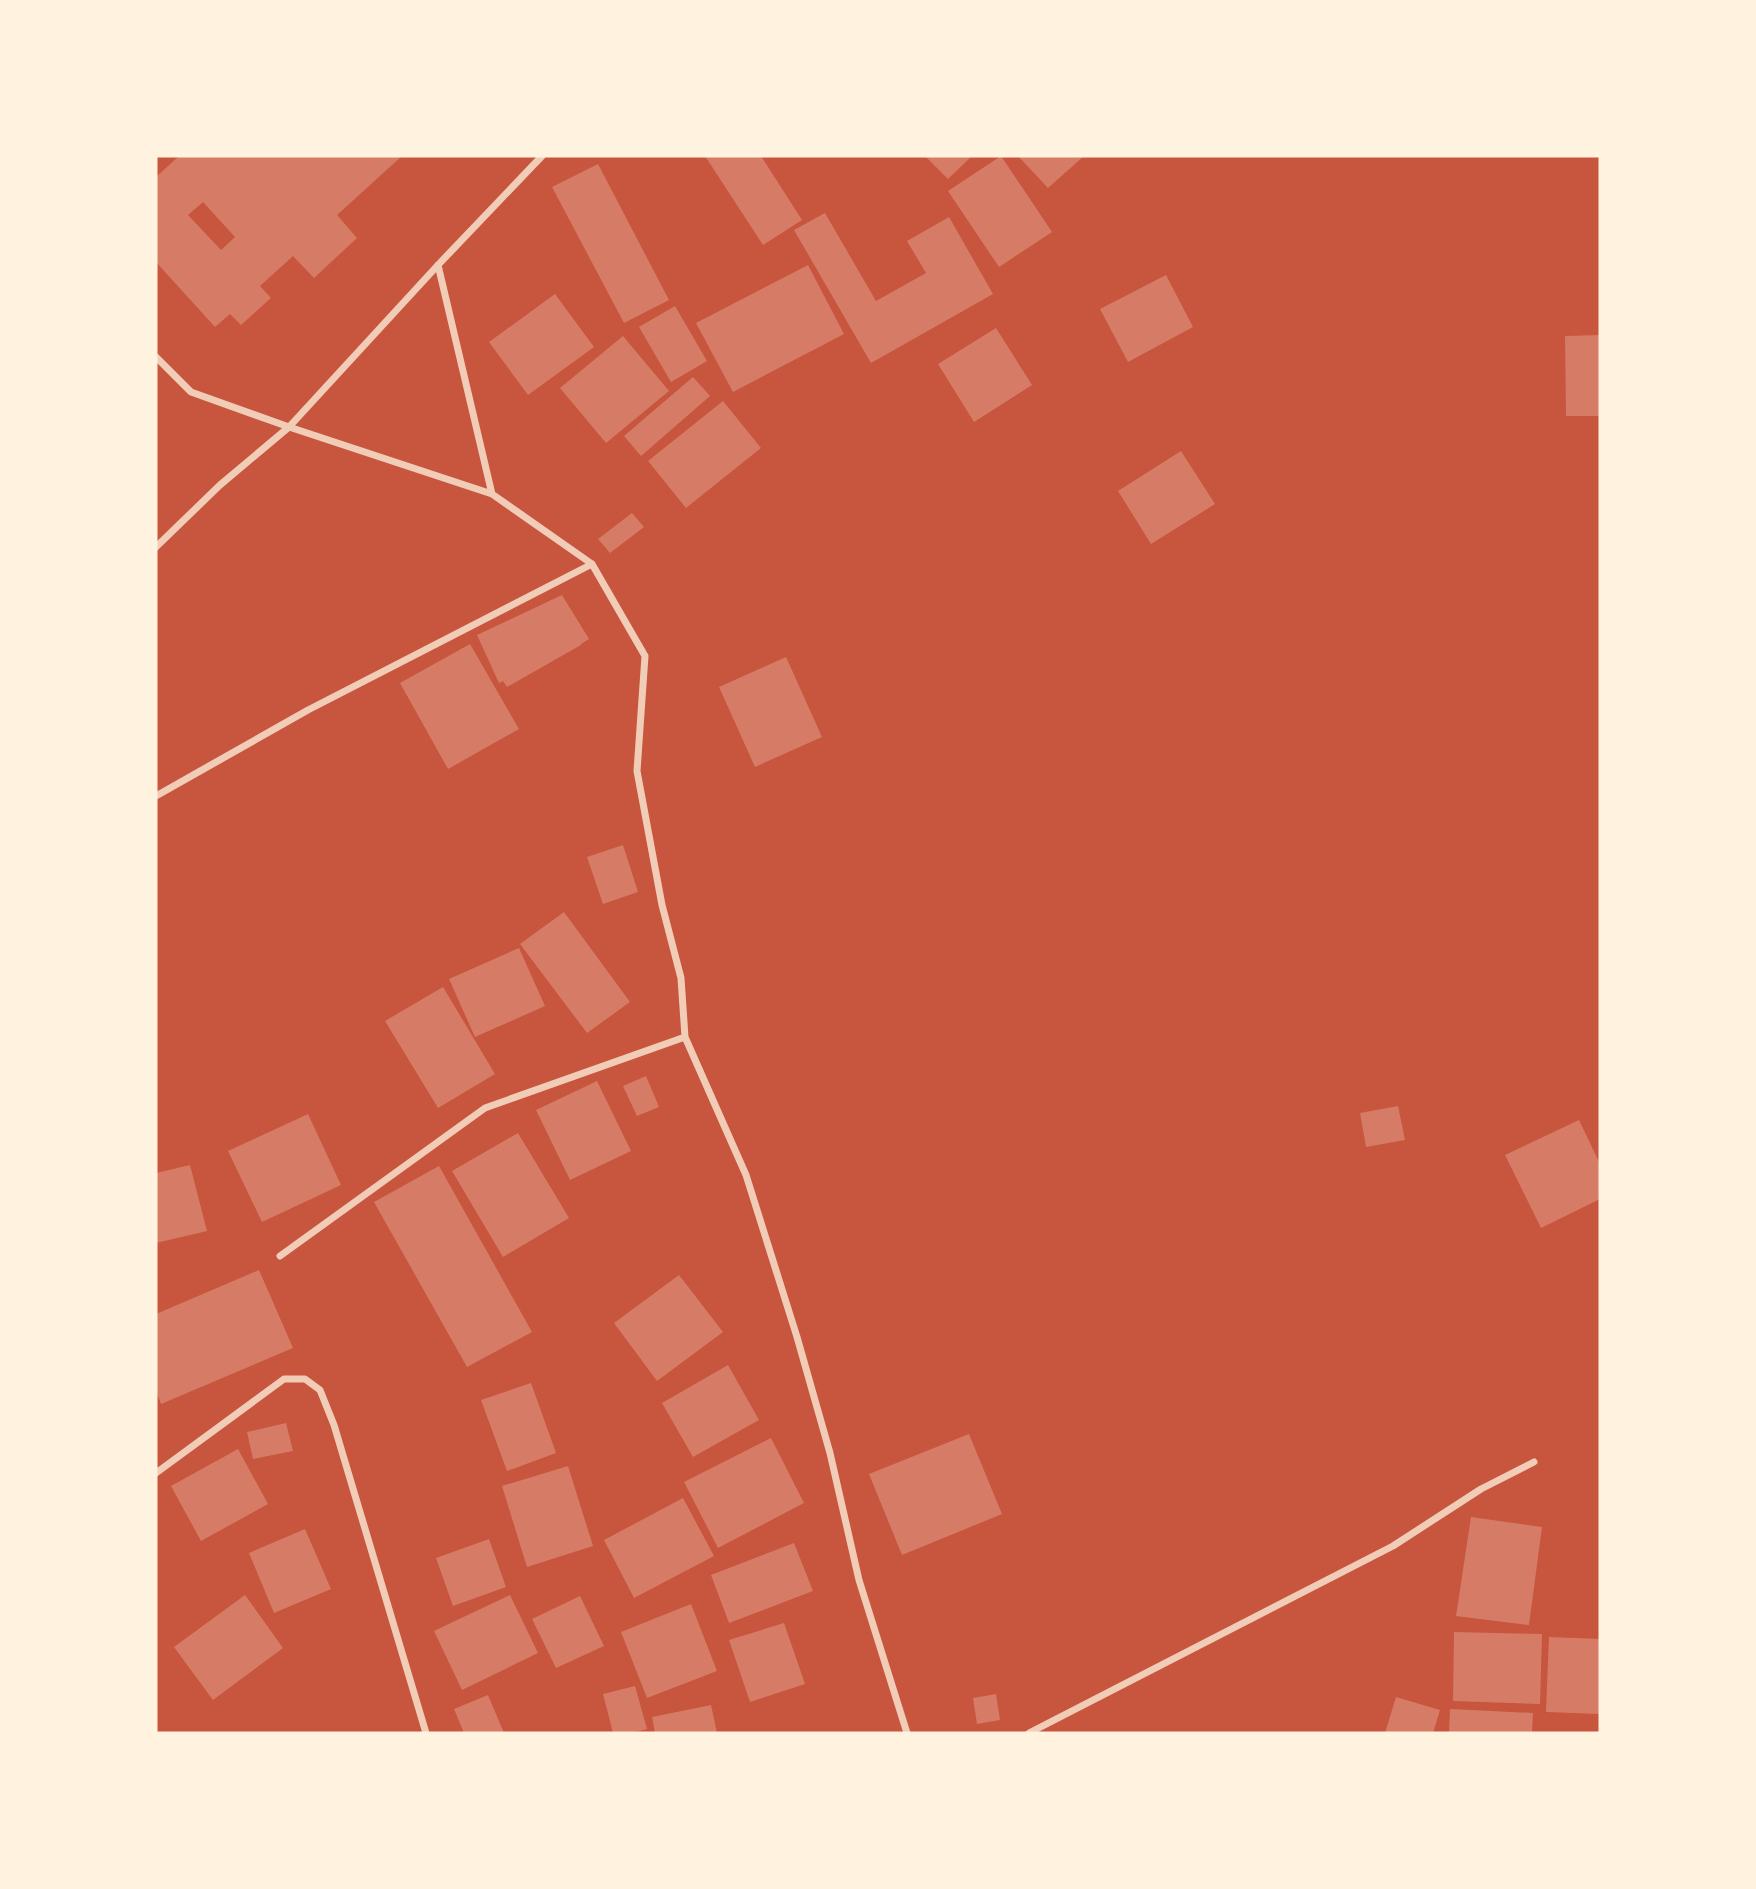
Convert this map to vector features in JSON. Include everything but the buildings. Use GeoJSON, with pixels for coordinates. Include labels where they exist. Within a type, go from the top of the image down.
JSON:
{"type":"FeatureCollection","features":[{"type":"Feature","properties":{"kind":"street"},"geometry":{"type":"LineString","coordinates":[[156,547],[220,485],[289,427],[542,156]]}},
{"type":"Feature","properties":{"kind":"street"},"geometry":{"type":"LineString","coordinates":[[438,265],[492,494]]}},
{"type":"Feature","properties":{"kind":"street"},"geometry":{"type":"LineString","coordinates":[[156,357],[191,392],[492,494],[592,564],[645,656],[638,771],[663,905],[681,978],[685,1037],[746,1175],[797,1337],[830,1452],[859,1580],[907,1733]]}},
{"type":"Feature","properties":{"kind":"street"},"geometry":{"type":"LineString","coordinates":[[156,796],[308,710],[592,564]]}},
{"type":"Feature","properties":{"kind":"street"},"geometry":{"type":"LineString","coordinates":[[280,1256],[485,1108],[685,1037]]}},
{"type":"Feature","properties":{"kind":"street"},"geometry":{"type":"LineString","coordinates":[[156,1472],[284,1379],[305,1379],[320,1390],[334,1424],[426,1733]]}},
{"type":"Feature","properties":{"kind":"street"},"geometry":{"type":"LineString","coordinates":[[1030,1733],[1393,1546],[1481,1489],[1534,1462]]}}]}
